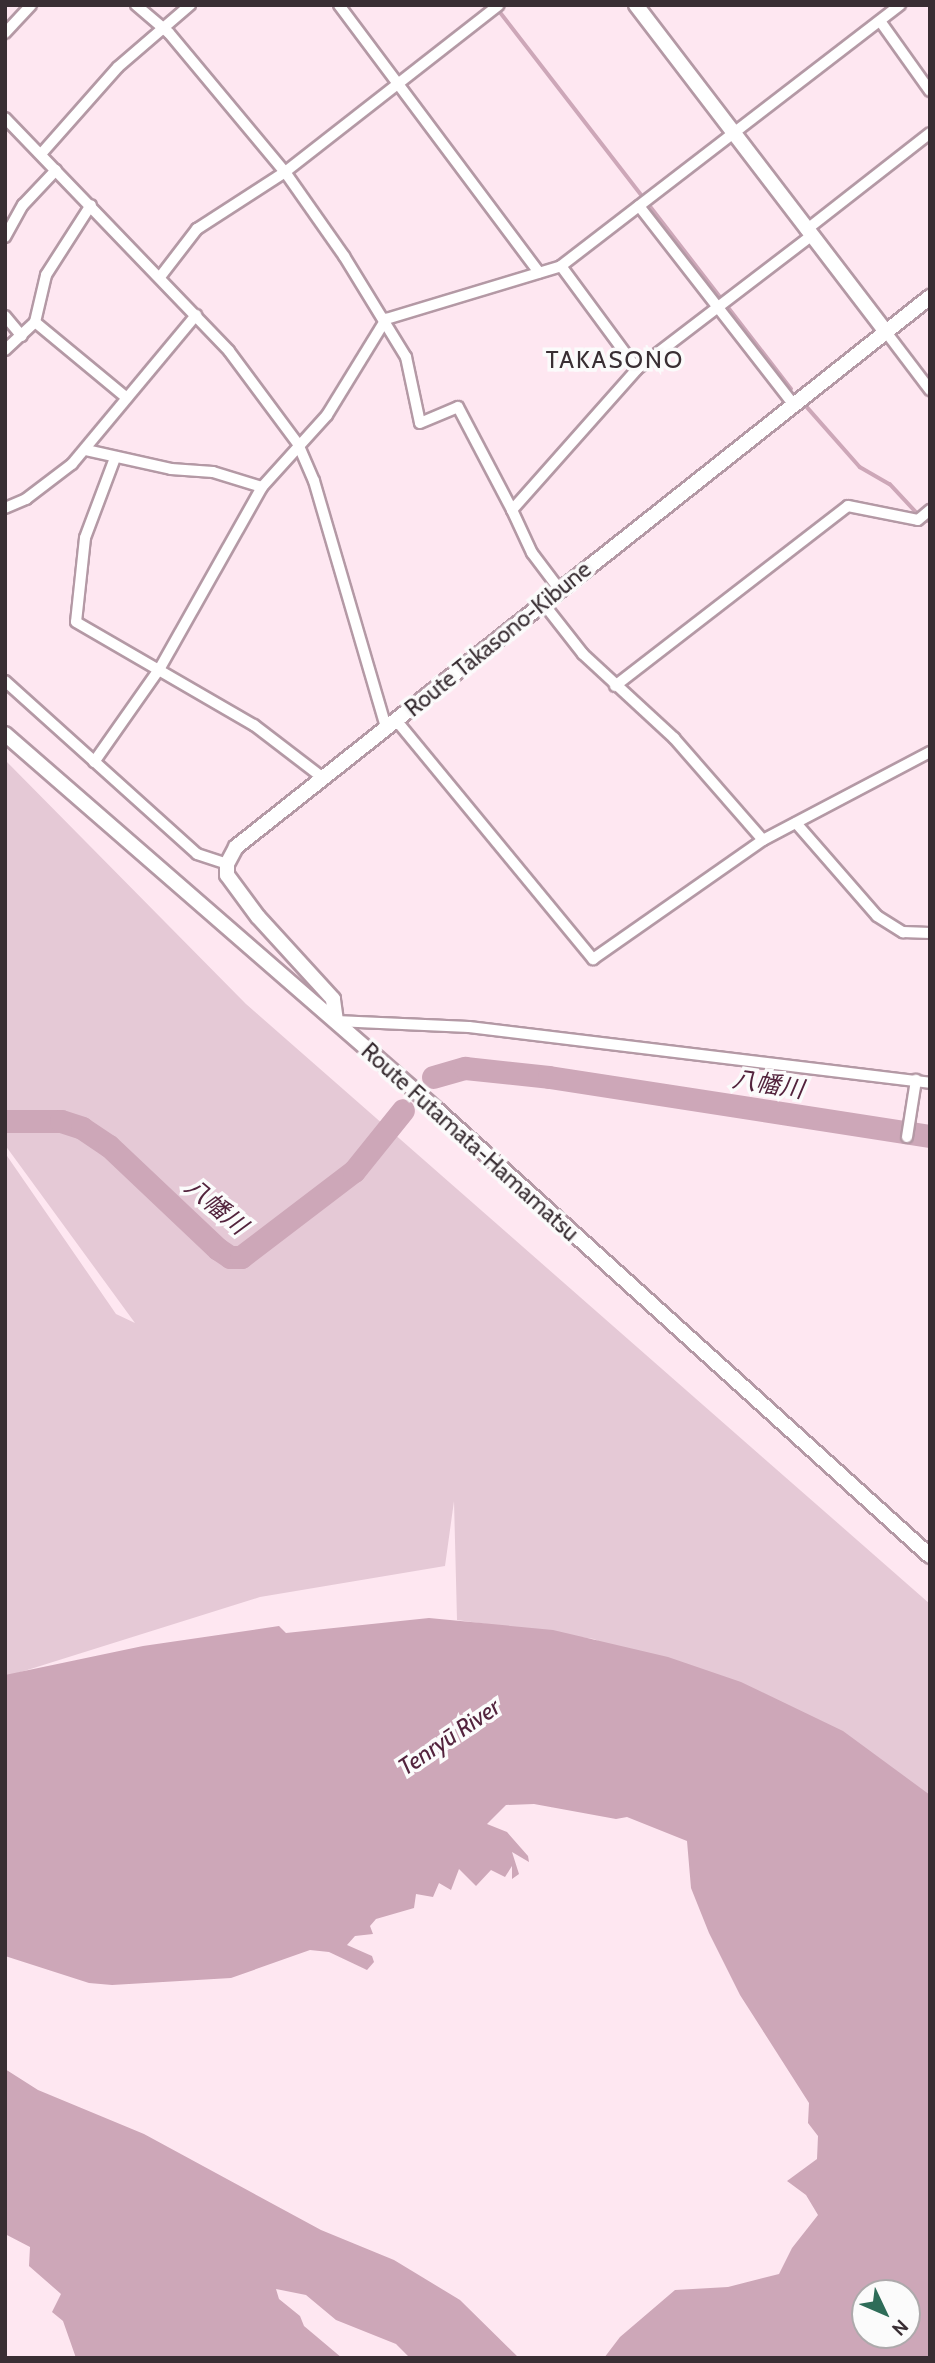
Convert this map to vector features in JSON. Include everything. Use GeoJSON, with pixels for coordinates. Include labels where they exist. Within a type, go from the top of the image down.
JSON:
{"type":"FeatureCollection","features":[{"type":"Feature","properties":{"kind":"main road"},"geometry":{"type":"LineString","coordinates":[[636,5],[886,332]]}},
{"type":"Feature","properties":{"kind":"main road","name":"Route Takasono-Kibune"},"geometry":{"type":"LineString","coordinates":[[227,864],[236,847],[930,297]]}},
{"type":"Feature","properties":{"kind":"main road","name":"Route Futamata-Hamamatsu"},"geometry":{"type":"LineString","coordinates":[[5,734],[336,1021],[930,1556]]}},
{"type":"Feature","properties":{"kind":"main road"},"geometry":{"type":"LineString","coordinates":[[227,864],[235,888],[333,999],[336,1021]]}},
{"type":"Feature","properties":{"kind":"street"},"geometry":{"type":"LineString","coordinates":[[5,33],[31,5]]}},
{"type":"Feature","properties":{"kind":"street"},"geometry":{"type":"LineString","coordinates":[[136,5],[163,27],[285,172],[386,319],[406,357],[420,423],[458,407],[532,553],[560,590]]}},
{"type":"Feature","properties":{"kind":"street"},"geometry":{"type":"LineString","coordinates":[[41,154],[118,67],[190,5]]}},
{"type":"Feature","properties":{"kind":"street"},"geometry":{"type":"LineString","coordinates":[[339,5],[399,81],[539,272]]}},
{"type":"Feature","properties":{"kind":"street"},"geometry":{"type":"LineString","coordinates":[[94,762],[160,668],[262,487],[295,455],[298,444],[327,415],[386,319],[561,266],[897,6]]}},
{"type":"Feature","properties":{"kind":"street"},"geometry":{"type":"LineString","coordinates":[[160,277],[197,229],[285,172],[496,8]]}},
{"type":"Feature","properties":{"kind":"street"},"geometry":{"type":"LineString","coordinates":[[880,21],[930,91]]}},
{"type":"Feature","properties":{"kind":"street"},"geometry":{"type":"LineString","coordinates":[[5,118],[196,315],[298,444],[314,481],[391,724],[593,959],[763,840],[930,752]]}},
{"type":"Feature","properties":{"kind":"street"},"geometry":{"type":"LineString","coordinates":[[512,510],[637,369],[721,305],[930,133]]}},
{"type":"Feature","properties":{"kind":"street"},"geometry":{"type":"LineString","coordinates":[[5,237],[23,205],[56,170]]}},
{"type":"Feature","properties":{"kind":"street"},"geometry":{"type":"LineString","coordinates":[[642,203],[794,405]]}},
{"type":"Feature","properties":{"kind":"street"},"geometry":{"type":"LineString","coordinates":[[5,350],[35,322],[46,275],[91,205]]}},
{"type":"Feature","properties":{"kind":"street"},"geometry":{"type":"LineString","coordinates":[[561,266],[637,369]]}},
{"type":"Feature","properties":{"kind":"street"},"geometry":{"type":"LineString","coordinates":[[5,508],[26,499],[86,450],[196,315]]}},
{"type":"Feature","properties":{"kind":"street"},"geometry":{"type":"LineString","coordinates":[[5,316],[22,336]]}},
{"type":"Feature","properties":{"kind":"street"},"geometry":{"type":"LineString","coordinates":[[35,322],[127,398]]}},
{"type":"Feature","properties":{"kind":"street"},"geometry":{"type":"LineString","coordinates":[[886,332],[930,390]]}},
{"type":"Feature","properties":{"kind":"street"},"geometry":{"type":"LineString","coordinates":[[86,450],[115,458],[213,472],[262,487]]}},
{"type":"Feature","properties":{"kind":"street"},"geometry":{"type":"LineString","coordinates":[[115,458],[85,538],[76,622],[160,668],[254,725],[323,778]]}},
{"type":"Feature","properties":{"kind":"street"},"geometry":{"type":"LineString","coordinates":[[615,686],[848,506],[918,520],[930,510]]}},
{"type":"Feature","properties":{"kind":"street"},"geometry":{"type":"LineString","coordinates":[[543,603],[615,686],[674,738],[763,840]]}},
{"type":"Feature","properties":{"kind":"street"},"geometry":{"type":"LineString","coordinates":[[5,681],[197,853],[227,864]]}},
{"type":"Feature","properties":{"kind":"street"},"geometry":{"type":"LineString","coordinates":[[796,823],[877,916],[903,932],[930,933]]}},
{"type":"Feature","properties":{"kind":"street"},"geometry":{"type":"LineString","coordinates":[[336,1021],[469,1027],[930,1083]]}},
{"type":"Feature","properties":{"kind":"street"},"geometry":{"type":"LineString","coordinates":[[907,1137],[916,1080]]}},
{"type":"Feature","properties":{"kind":"shaded area"},"geometry":{"type":"Polygon","coordinates":[[[5,760],[246,1004],[930,1604],[930,1801],[594,1639],[457,1620],[454,1501],[445,1566],[260,1597],[5,1677],[5,1153],[116,1314],[135,1323],[5,1145],[5,760]]]}},
{"type":"Feature","properties":{"kind":"water","name":"Tenryū River"},"geometry":{"type":"Polygon","coordinates":[[[429,1618],[553,1630],[668,1657],[741,1682],[843,1731],[930,1795],[930,2358],[604,2358],[620,2337],[675,2290],[728,2287],[779,2274],[792,2248],[818,2215],[806,2195],[787,2181],[817,2159],[818,2136],[808,2123],[809,2103],[740,1995],[709,1933],[691,1888],[687,1841],[627,1817],[616,1819],[534,1804],[506,1805],[487,1824],[507,1832],[528,1856],[529,1862],[512,1852],[519,1874],[512,1879],[512,1866],[505,1877],[491,1870],[476,1886],[459,1869],[451,1890],[439,1883],[433,1897],[416,1894],[414,1908],[376,1919],[370,1926],[373,1934],[355,1936],[347,1945],[372,1956],[374,1962],[367,1970],[329,1952],[310,1950],[231,1978],[112,1985],[89,1983],[5,1956],[5,1675],[143,1646],[279,1626],[286,1633],[429,1618]]]}},
{"type":"Feature","properties":{"kind":"water"},"geometry":{"type":"Polygon","coordinates":[[[5,2069],[38,2090],[144,2134],[321,2230],[394,2260],[460,2300],[519,2358],[410,2358],[396,2344],[336,2320],[306,2295],[276,2289],[279,2299],[300,2316],[304,2326],[342,2358],[76,2358],[63,2321],[52,2312],[61,2294],[29,2266],[30,2247],[5,2234],[5,2069]]]}},
{"type":"Feature","properties":{"kind":"waterway"},"geometry":{"type":"LineString","coordinates":[[497,8],[791,389]]}},
{"type":"Feature","properties":{"kind":"waterway"},"geometry":{"type":"LineString","coordinates":[[807,407],[860,467],[890,484],[916,512]]}},
{"type":"Feature","properties":{"kind":"waterway","name":"八幡川"},"geometry":{"type":"LineString","coordinates":[[433,1077],[465,1068],[549,1077],[930,1136]]}},
{"type":"Feature","properties":{"kind":"waterway","name":"八幡川"},"geometry":{"type":"LineString","coordinates":[[5,1121],[61,1121],[82,1128],[109,1146],[218,1249],[230,1257],[241,1257],[354,1171],[403,1110]]}},
{"type":"Feature","properties":{"kind":"district","name":"TAKASONO"},"geometry":{"type":"Point","coordinates":[615,360]}}]}
